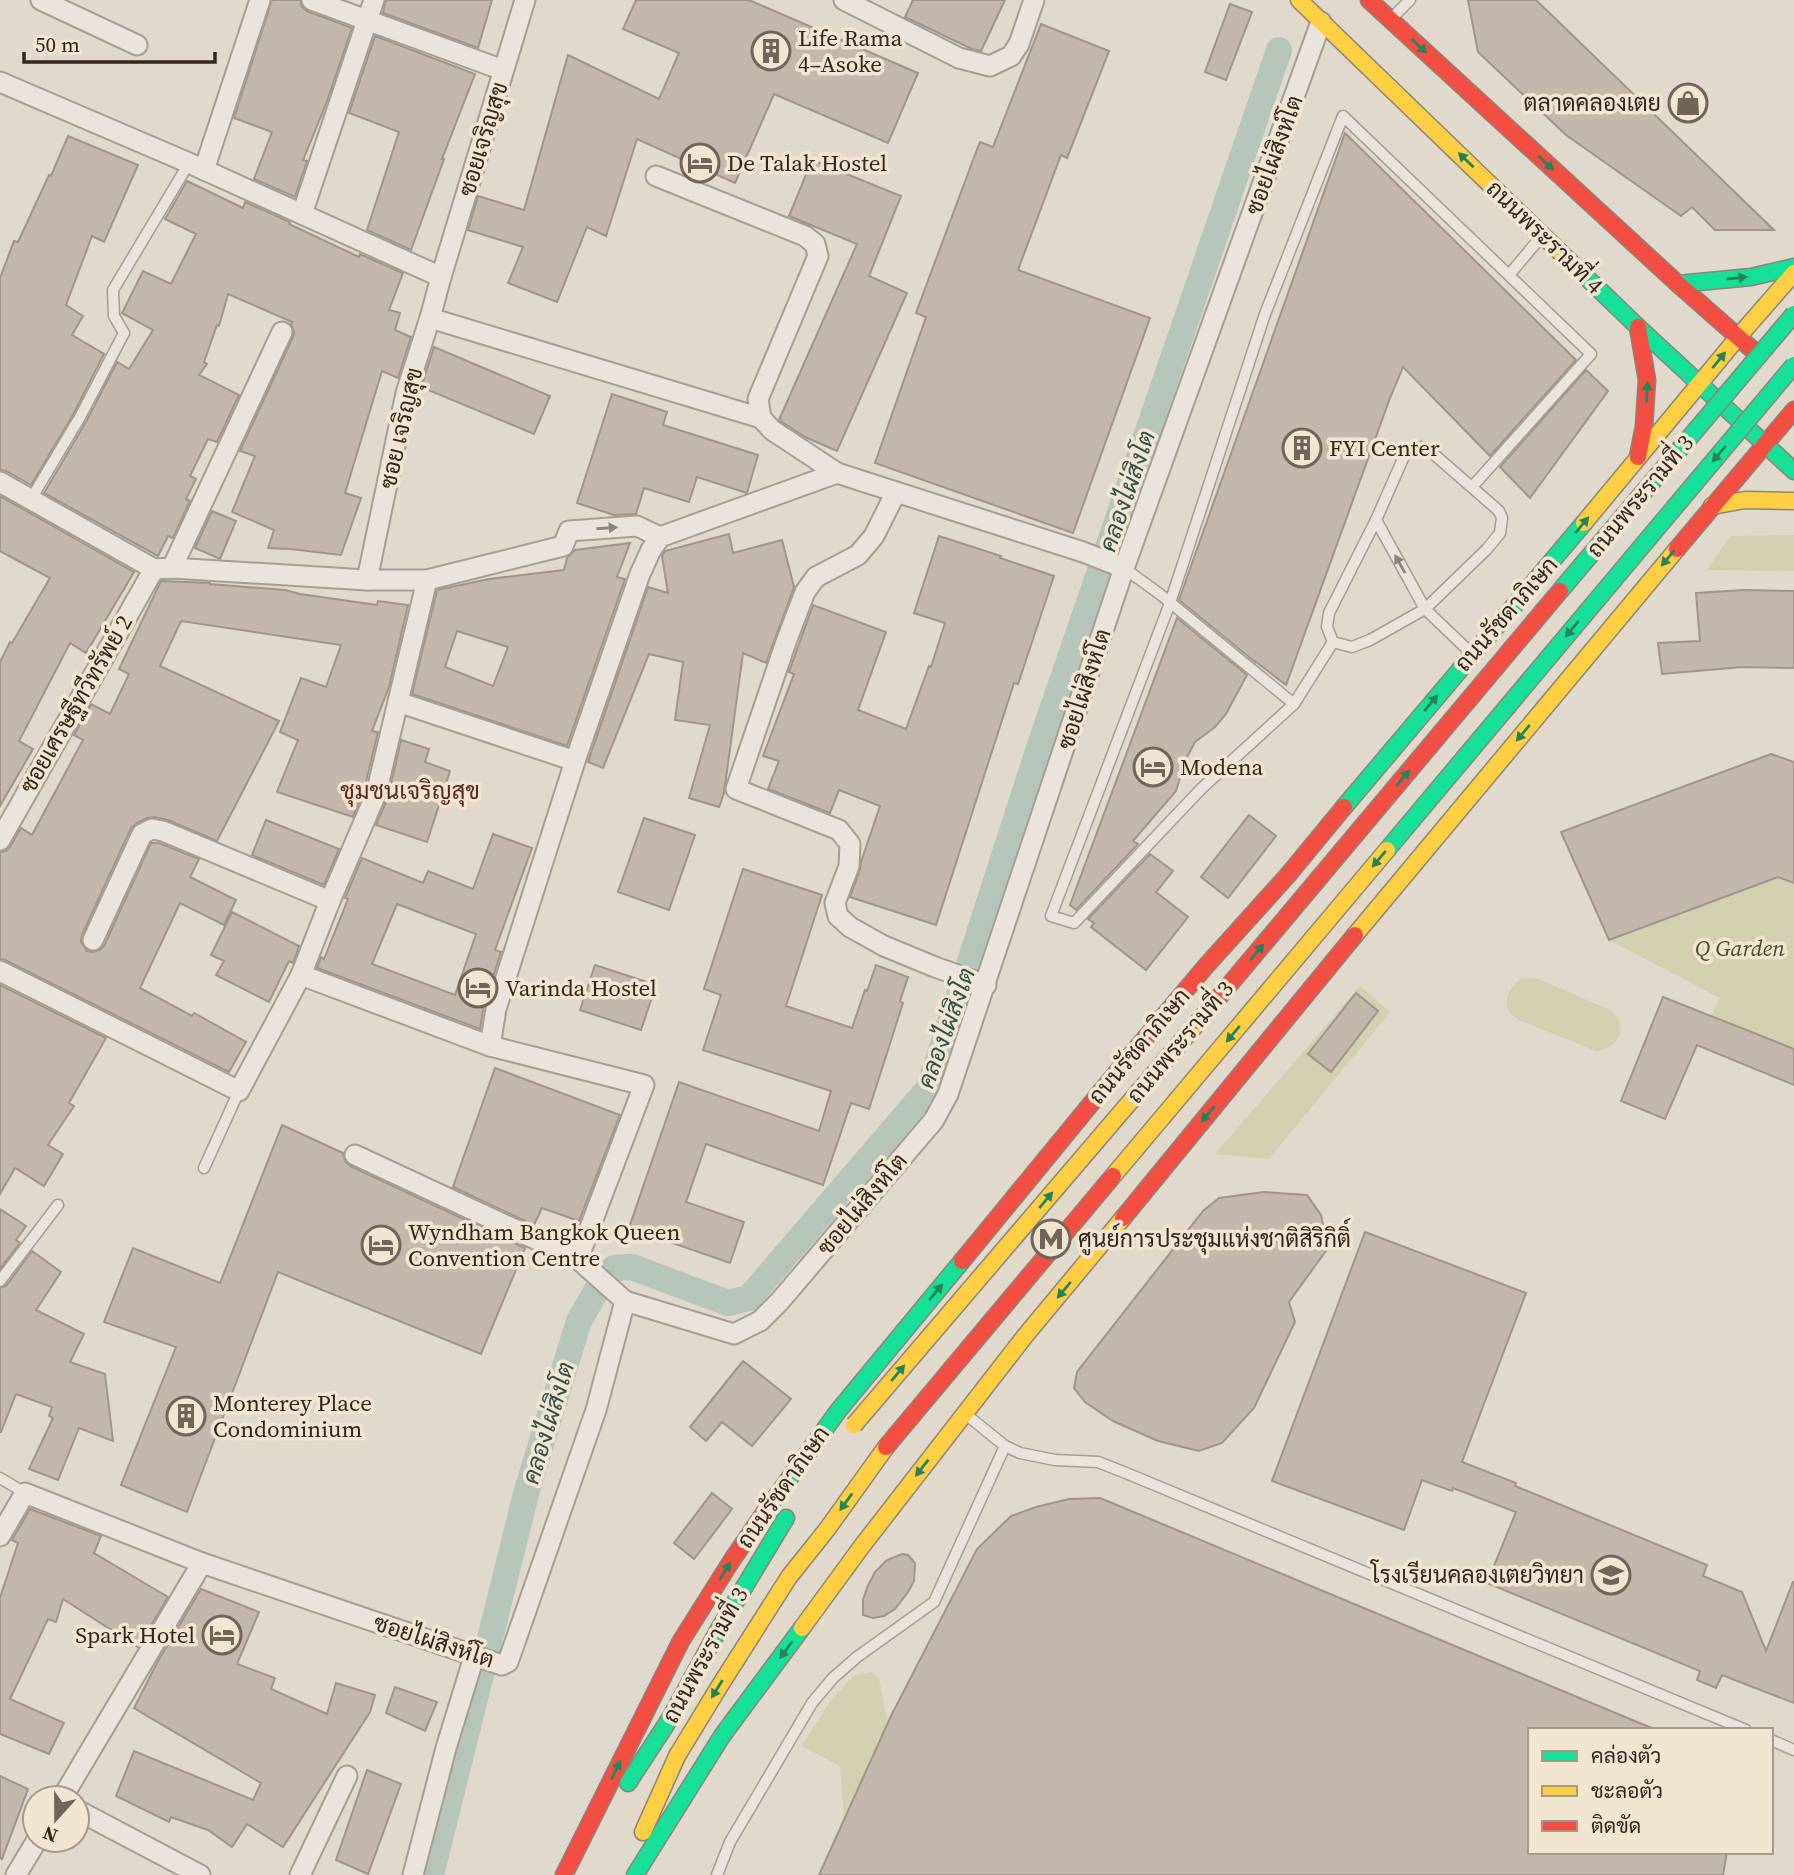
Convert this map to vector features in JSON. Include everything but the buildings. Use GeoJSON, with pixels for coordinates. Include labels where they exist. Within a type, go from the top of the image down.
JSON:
{"type":"FeatureCollection","features":[{"type":"Feature","properties":{"kind":"main road","name":"ถนนพระรามที่ 4"},"geometry":{"type":"LineString","coordinates":[[1299,0],[1638,327],[1794,471]]}},
{"type":"Feature","properties":{"kind":"main road"},"geometry":{"type":"LineString","coordinates":[[1370,0],[1678,284],[1794,387]]}},
{"type":"Feature","properties":{"kind":"main road"},"geometry":{"type":"LineString","coordinates":[[1678,284],[1752,277],[1794,267]]}},
{"type":"Feature","properties":{"kind":"main road","name":"ถนนรัชดาภิเษก"},"geometry":{"type":"LineString","coordinates":[[566,1875],[681,1641],[788,1479],[862,1381],[1125,1062],[1288,875],[1472,654],[1523,597],[1738,336],[1794,274]]}},
{"type":"Feature","properties":{"kind":"main road","name":"ถนนพระรามที่ 3"},"geometry":{"type":"LineString","coordinates":[[850,1430],[1794,314]]}},
{"type":"Feature","properties":{"kind":"main road"},"geometry":{"type":"LineString","coordinates":[[1638,327],[1647,380],[1644,426],[1638,458]]}},
{"type":"Feature","properties":{"kind":"main road","name":"ถนนพระรามที่ 3"},"geometry":{"type":"LineString","coordinates":[[624,1875],[677,1756],[719,1687],[789,1577],[886,1447],[1794,365]]}},
{"type":"Feature","properties":{"kind":"main road"},"geometry":{"type":"LineString","coordinates":[[635,1875],[722,1736],[862,1546],[1025,1336],[1360,928],[1794,410]]}},
{"type":"Feature","properties":{"kind":"main road"},"geometry":{"type":"LineString","coordinates":[[1712,506],[1745,500],[1794,501]]}},
{"type":"Feature","properties":{"kind":"main road"},"geometry":{"type":"LineString","coordinates":[[1288,875],[1315,860],[1338,866],[1356,879],[1367,902],[1360,928]]}},
{"type":"Feature","properties":{"kind":"main road","name":"ถนนพระรามที่ 3"},"geometry":{"type":"LineString","coordinates":[[566,1875],[671,1717],[758,1562],[793,1508]]}},
{"type":"Feature","properties":{"kind":"street"},"geometry":{"type":"LineString","coordinates":[[41,0],[137,44]]}},
{"type":"Feature","properties":{"kind":"street"},"geometry":{"type":"LineString","coordinates":[[197,167],[260,0]]}},
{"type":"Feature","properties":{"kind":"street"},"geometry":{"type":"LineString","coordinates":[[312,0],[503,70]]}},
{"type":"Feature","properties":{"kind":"street"},"geometry":{"type":"LineString","coordinates":[[302,214],[374,0]]}},
{"type":"Feature","properties":{"kind":"street","name":"ซอยเจริญสุข"},"geometry":{"type":"LineString","coordinates":[[441,277],[525,0]]}},
{"type":"Feature","properties":{"kind":"street"},"geometry":{"type":"LineString","coordinates":[[844,0],[960,58],[990,66],[1011,56],[1019,44],[1034,0]]}},
{"type":"Feature","properties":{"kind":"street","name":"ซอยไผ่สิงห์โต"},"geometry":{"type":"LineString","coordinates":[[25,1493],[202,1563],[474,1657],[502,1665],[508,1662],[596,1410],[619,1296],[734,1334],[760,1321],[934,1120],[948,1094],[979,982],[1117,565],[1321,22]]}},
{"type":"Feature","properties":{"kind":"street"},"geometry":{"type":"LineString","coordinates":[[0,82],[441,277]]}},
{"type":"Feature","properties":{"kind":"street"},"geometry":{"type":"LineString","coordinates":[[656,176],[805,236],[815,244],[818,257],[758,399],[761,418]]}},
{"type":"Feature","properties":{"kind":"street","name":"ซอย เจริญสุข"},"geometry":{"type":"LineString","coordinates":[[367,580],[406,393],[441,277]]}},
{"type":"Feature","properties":{"kind":"street"},"geometry":{"type":"LineString","coordinates":[[430,318],[761,418],[772,430],[837,473],[1117,565]]}},
{"type":"Feature","properties":{"kind":"street","name":"ซอยเศรษฐีทวีทรัพย์ 2"},"geometry":{"type":"LineString","coordinates":[[0,840],[163,568],[282,332]]}},
{"type":"Feature","properties":{"kind":"street"},"geometry":{"type":"LineString","coordinates":[[490,1046],[496,1009],[575,761],[640,574],[651,550],[660,537],[837,473]]}},
{"type":"Feature","properties":{"kind":"street"},"geometry":{"type":"LineString","coordinates":[[0,482],[163,568],[367,580],[427,580],[564,546],[569,531],[637,526],[660,537]]}},
{"type":"Feature","properties":{"kind":"street"},"geometry":{"type":"LineString","coordinates":[[896,492],[874,536],[858,555],[816,577],[805,592],[736,789],[839,830],[850,844],[849,866],[835,903],[838,916],[850,927],[884,946],[979,982]]}},
{"type":"Feature","properties":{"kind":"street"},"geometry":{"type":"LineString","coordinates":[[0,971],[239,1091],[301,975],[376,794],[427,580]]}},
{"type":"Feature","properties":{"kind":"street"},"geometry":{"type":"LineString","coordinates":[[398,702],[575,761]]}},
{"type":"Feature","properties":{"kind":"street"},"geometry":{"type":"LineString","coordinates":[[93,940],[142,834],[152,829],[163,831],[330,901]]}},
{"type":"Feature","properties":{"kind":"street"},"geometry":{"type":"LineString","coordinates":[[301,975],[490,1046],[644,1085],[582,1263]]}},
{"type":"Feature","properties":{"kind":"street"},"geometry":{"type":"LineString","coordinates":[[355,1155],[582,1263],[619,1296]]}},
{"type":"Feature","properties":{"kind":"street"},"geometry":{"type":"LineString","coordinates":[[0,1536],[25,1493]]}},
{"type":"Feature","properties":{"kind":"street"},"geometry":{"type":"LineString","coordinates":[[70,1784],[202,1563]]}},
{"type":"Feature","properties":{"kind":"street"},"geometry":{"type":"LineString","coordinates":[[413,1875],[446,1748],[474,1657]]}},
{"type":"Feature","properties":{"kind":"street"},"geometry":{"type":"LineString","coordinates":[[300,1875],[347,1776]]}},
{"type":"Feature","properties":{"kind":"street"},"geometry":{"type":"LineString","coordinates":[[91,1817],[200,1875]]}},
{"type":"Feature","properties":{"kind":"street"},"geometry":{"type":"LineString","coordinates":[[0,1871],[14,1875],[28,1854]]}},
{"type":"Feature","properties":{"kind":"lane"},"geometry":{"type":"LineString","coordinates":[[1391,20],[1410,0]]}},
{"type":"Feature","properties":{"kind":"lane"},"geometry":{"type":"LineString","coordinates":[[1334,642],[1294,704],[1202,788],[1074,923],[1051,916],[1170,603],[1265,314],[1343,116],[1591,354],[1472,487]]}},
{"type":"Feature","properties":{"kind":"lane"},"geometry":{"type":"LineString","coordinates":[[31,499],[80,417],[124,333],[114,316],[113,290],[197,167]]}},
{"type":"Feature","properties":{"kind":"lane"},"geometry":{"type":"LineString","coordinates":[[1509,275],[1543,234]]}},
{"type":"Feature","properties":{"kind":"lane"},"geometry":{"type":"LineString","coordinates":[[1420,447],[1429,450],[1472,487],[1499,511],[1502,518],[1500,533],[1425,609],[1370,640],[1352,647],[1334,642],[1327,627],[1329,613],[1376,520],[1405,454],[1420,447]]}},
{"type":"Feature","properties":{"kind":"lane"},"geometry":{"type":"LineString","coordinates":[[1376,520],[1425,609],[1472,654]]}},
{"type":"Feature","properties":{"kind":"lane"},"geometry":{"type":"LineString","coordinates":[[1117,565],[1170,603],[1294,704]]}},
{"type":"Feature","properties":{"kind":"lane"},"geometry":{"type":"LineString","coordinates":[[204,1168],[239,1091]]}},
{"type":"Feature","properties":{"kind":"lane"},"geometry":{"type":"LineString","coordinates":[[0,1281],[58,1205]]}},
{"type":"Feature","properties":{"kind":"lane"},"geometry":{"type":"LineString","coordinates":[[965,1413],[1005,1446],[1020,1453],[1035,1457],[1098,1462],[1741,1728]]}},
{"type":"Feature","properties":{"kind":"lane"},"geometry":{"type":"LineString","coordinates":[[717,1875],[730,1842],[812,1703],[833,1678],[857,1657],[934,1602],[1005,1446]]}},
{"type":"Feature","properties":{"kind":"lane"},"geometry":{"type":"LineString","coordinates":[[0,1478],[25,1493]]}},
{"type":"Feature","properties":{"kind":"lane"},"geometry":{"type":"LineString","coordinates":[[1773,1741],[1794,1750]]}},
{"type":"Feature","properties":{"kind":"green space"},"geometry":{"type":"Polygon","coordinates":[[[1794,535],[1794,571],[1707,570],[1730,536],[1794,535]]]}},
{"type":"Feature","properties":{"kind":"green space","name":"Q Garden"},"geometry":{"type":"Polygon","coordinates":[[[1778,877],[1794,883],[1794,1049],[1711,1016],[1720,998],[1609,940],[1778,877]]]}},
{"type":"Feature","properties":{"kind":"green space"},"geometry":{"type":"Polygon","coordinates":[[[1522,978],[1539,979],[1610,1010],[1619,1022],[1616,1041],[1611,1046],[1596,1051],[1519,1020],[1510,1012],[1507,997],[1522,978]]]}},
{"type":"Feature","properties":{"kind":"green space"},"geometry":{"type":"Polygon","coordinates":[[[1360,986],[1390,1012],[1269,1159],[1215,1154],[1360,986]]]}},
{"type":"Feature","properties":{"kind":"green space"},"geometry":{"type":"Polygon","coordinates":[[[871,1672],[879,1679],[888,1723],[844,1817],[840,1766],[802,1746],[829,1703],[853,1676],[871,1672]]]}},
{"type":"Feature","properties":{"kind":"waterway","name":"คลองไผ่สิงโต"},"geometry":{"type":"LineString","coordinates":[[431,1875],[527,1490],[579,1321],[605,1276],[614,1268],[632,1267],[728,1303],[749,1298],[929,1088],[1039,748],[1279,50]]}},
{"type":"Feature","properties":{"kind":"traffic: fast"},"geometry":{"type":"LineString","coordinates":[[1560,252],[1794,471]]}},
{"type":"Feature","properties":{"kind":"traffic: fast"},"geometry":{"type":"LineString","coordinates":[[1678,284],[1751,277],[1794,267]]}},
{"type":"Feature","properties":{"kind":"traffic: fast"},"geometry":{"type":"LineString","coordinates":[[1560,591],[1794,314]]}},
{"type":"Feature","properties":{"kind":"traffic: fast"},"geometry":{"type":"LineString","coordinates":[[1387,850],[1794,365]]}},
{"type":"Feature","properties":{"kind":"traffic: fast"},"geometry":{"type":"LineString","coordinates":[[1344,807],[1584,523]]}},
{"type":"Feature","properties":{"kind":"traffic: fast"},"geometry":{"type":"LineString","coordinates":[[765,1512],[838,1411],[962,1261]]}},
{"type":"Feature","properties":{"kind":"traffic: fast"},"geometry":{"type":"LineString","coordinates":[[628,1783],[671,1717],[719,1629],[786,1518]]}},
{"type":"Feature","properties":{"kind":"traffic: fast"},"geometry":{"type":"LineString","coordinates":[[635,1875],[722,1736],[802,1628]]}},
{"type":"Feature","properties":{"kind":"traffic: slow"},"geometry":{"type":"LineString","coordinates":[[1299,0],[1560,252]]}},
{"type":"Feature","properties":{"kind":"traffic: slow"},"geometry":{"type":"LineString","coordinates":[[1584,523],[1794,273]]}},
{"type":"Feature","properties":{"kind":"traffic: slow"},"geometry":{"type":"LineString","coordinates":[[1712,506],[1745,500],[1794,501]]}},
{"type":"Feature","properties":{"kind":"traffic: slow"},"geometry":{"type":"LineString","coordinates":[[1355,935],[1677,549]]}},
{"type":"Feature","properties":{"kind":"traffic: slow"},"geometry":{"type":"LineString","coordinates":[[1113,1176],[1387,850]]}},
{"type":"Feature","properties":{"kind":"traffic: slow"},"geometry":{"type":"LineString","coordinates":[[854,1425],[1199,1021]]}},
{"type":"Feature","properties":{"kind":"traffic: slow"},"geometry":{"type":"LineString","coordinates":[[802,1628],[1025,1336],[1123,1218]]}},
{"type":"Feature","properties":{"kind":"traffic: slow"},"geometry":{"type":"LineString","coordinates":[[643,1832],[677,1756],[719,1687],[789,1577],[886,1447]]}},
{"type":"Feature","properties":{"kind":"traffic: jam"},"geometry":{"type":"LineString","coordinates":[[1369,0],[1754,351]]}},
{"type":"Feature","properties":{"kind":"traffic: jam"},"geometry":{"type":"LineString","coordinates":[[1638,327],[1647,380],[1644,426],[1638,457]]}},
{"type":"Feature","properties":{"kind":"traffic: jam"},"geometry":{"type":"LineString","coordinates":[[1677,549],[1794,410]]}},
{"type":"Feature","properties":{"kind":"traffic: jam"},"geometry":{"type":"LineString","coordinates":[[1199,1021],[1560,591]]}},
{"type":"Feature","properties":{"kind":"traffic: jam"},"geometry":{"type":"LineString","coordinates":[[962,1261],[1131,1055],[1344,807]]}},
{"type":"Feature","properties":{"kind":"traffic: jam"},"geometry":{"type":"LineString","coordinates":[[1123,1218],[1355,935]]}},
{"type":"Feature","properties":{"kind":"traffic: jam"},"geometry":{"type":"LineString","coordinates":[[886,1447],[1113,1176]]}},
{"type":"Feature","properties":{"kind":"traffic: jam"},"geometry":{"type":"LineString","coordinates":[[564,1875],[681,1641],[765,1512]]}},
{"type":"Feature","properties":{"kind":"place","name":"Life Rama 4–Asoke"},"geometry":{"type":"Point","coordinates":[771,51]}},
{"type":"Feature","properties":{"kind":"place","name":"ตลาดคลองเตย"},"geometry":{"type":"Point","coordinates":[1688,103]}},
{"type":"Feature","properties":{"kind":"place","name":"De Talak Hostel"},"geometry":{"type":"Point","coordinates":[700,163]}},
{"type":"Feature","properties":{"kind":"place","name":"FYI Center"},"geometry":{"type":"Point","coordinates":[1302,448]}},
{"type":"Feature","properties":{"kind":"place","name":"Modena"},"geometry":{"type":"Point","coordinates":[1153,767]}},
{"type":"Feature","properties":{"kind":"place","name":"Varinda Hostel"},"geometry":{"type":"Point","coordinates":[478,988]}},
{"type":"Feature","properties":{"kind":"place","name":"ศูนย์การประชุมแห่งชาติสิริกิติ์"},"geometry":{"type":"Point","coordinates":[1051,1239]}},
{"type":"Feature","properties":{"kind":"place","name":"Wyndham Bangkok Queen Convention Centre"},"geometry":{"type":"Point","coordinates":[381,1245]}},
{"type":"Feature","properties":{"kind":"place","name":"Monterey Place Condominium"},"geometry":{"type":"Point","coordinates":[186,1416]}},
{"type":"Feature","properties":{"kind":"place","name":"โรงเรียนคลองเตยวิทยา"},"geometry":{"type":"Point","coordinates":[1611,1575]}},
{"type":"Feature","properties":{"kind":"place","name":"Spark Hotel"},"geometry":{"type":"Point","coordinates":[222,1635]}},
{"type":"Feature","properties":{"kind":"district","name":"ชุมชนเจริญสุข"},"geometry":{"type":"Point","coordinates":[410,790]}}]}
